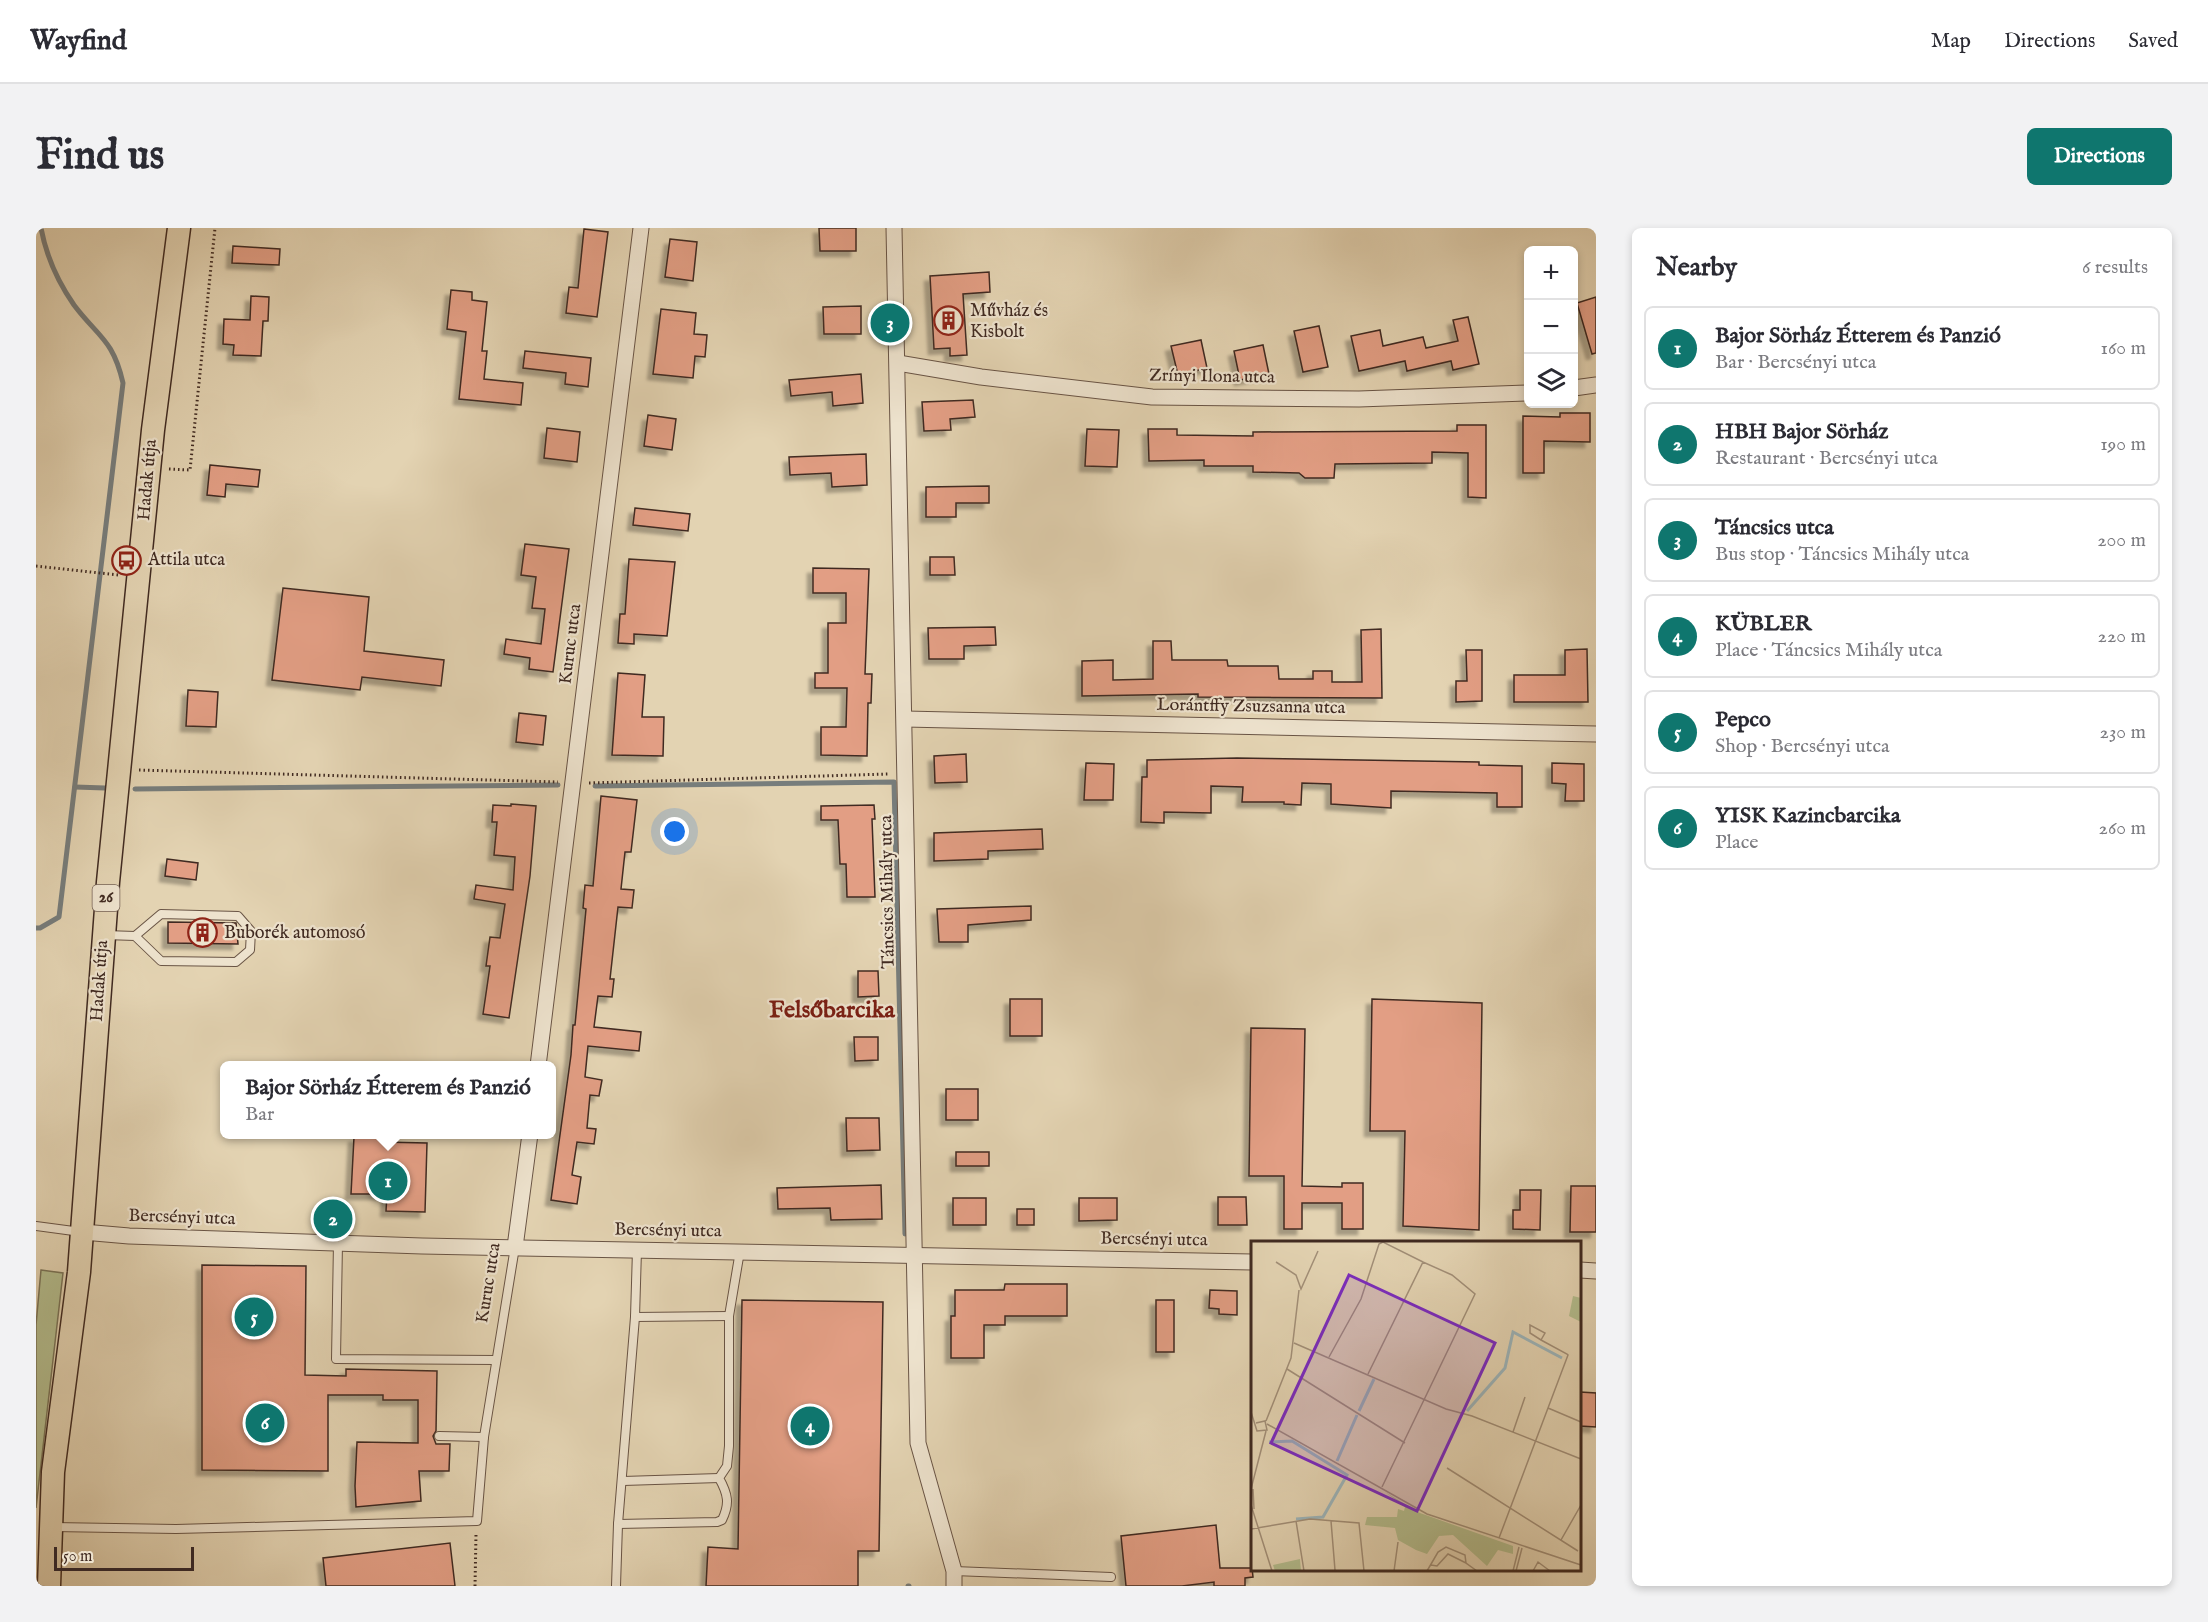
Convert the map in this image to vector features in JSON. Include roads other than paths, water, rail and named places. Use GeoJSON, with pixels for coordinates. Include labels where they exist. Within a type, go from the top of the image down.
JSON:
{"type":"FeatureCollection","features":[{"type":"Feature","properties":{"kind":"main road","name":"Hadak útja"},"geometry":{"type":"LineString","coordinates":[[166,228],[172,270]]}},
{"type":"Feature","properties":{"kind":"main road","name":"Hadak útja"},"geometry":{"type":"LineString","coordinates":[[49,1586],[53,1472],[82,1232],[104,935],[153,430],[172,270],[179,243],[179,228]]}},
{"type":"Feature","properties":{"kind":"street","name":"Kuruc utca"},"geometry":{"type":"LineString","coordinates":[[538,1061],[641,228]]}},
{"type":"Feature","properties":{"kind":"street","name":"Táncsics Mihály utca"},"geometry":{"type":"LineString","coordinates":[[894,228],[918,1443],[954,1579]]}},
{"type":"Feature","properties":{"kind":"street","name":"Zrínyi Ilona utca"},"geometry":{"type":"LineString","coordinates":[[898,363],[981,377],[1152,397],[1359,399],[1524,393]]}},
{"type":"Feature","properties":{"kind":"street"},"geometry":{"type":"LineString","coordinates":[[1578,387],[1596,385]]}},
{"type":"Feature","properties":{"kind":"street","name":"Lorántffy Zsuzsanna utca"},"geometry":{"type":"LineString","coordinates":[[905,719],[1596,734]]}},
{"type":"Feature","properties":{"kind":"street","name":"Kuruc utca"},"geometry":{"type":"LineString","coordinates":[[515,1247],[529,1139]]}},
{"type":"Feature","properties":{"kind":"street","name":"Bercsényi utca"},"geometry":{"type":"LineString","coordinates":[[82,1232],[129,1236],[338,1243],[1251,1262]]}},
{"type":"Feature","properties":{"kind":"lane"},"geometry":{"type":"LineString","coordinates":[[104,935],[135,936],[161,961],[236,963],[250,950],[251,931],[238,916],[161,914],[135,936]]}},
{"type":"Feature","properties":{"kind":"lane"},"geometry":{"type":"LineString","coordinates":[[36,1226],[82,1232]]}},
{"type":"Feature","properties":{"kind":"lane"},"geometry":{"type":"LineString","coordinates":[[338,1243],[336,1359],[496,1360]]}},
{"type":"Feature","properties":{"kind":"lane","name":"Kuruc utca"},"geometry":{"type":"LineString","coordinates":[[50,1527],[188,1528],[477,1521],[484,1437],[515,1247]]}},
{"type":"Feature","properties":{"kind":"lane"},"geometry":{"type":"LineString","coordinates":[[616,1586],[627,1394],[635,1317],[637,1250]]}},
{"type":"Feature","properties":{"kind":"lane"},"geometry":{"type":"LineString","coordinates":[[719,1478],[727,1466],[729,1446],[729,1316],[740,1251]]}},
{"type":"Feature","properties":{"kind":"lane"},"geometry":{"type":"LineString","coordinates":[[635,1317],[729,1316]]}},
{"type":"Feature","properties":{"kind":"lane"},"geometry":{"type":"LineString","coordinates":[[439,1436],[484,1437]]}},
{"type":"Feature","properties":{"kind":"lane"},"geometry":{"type":"LineString","coordinates":[[623,1481],[719,1478]]}},
{"type":"Feature","properties":{"kind":"lane"},"geometry":{"type":"LineString","coordinates":[[618,1524],[722,1520],[727,1510],[728,1494],[719,1478]]}},
{"type":"Feature","properties":{"kind":"lane"},"geometry":{"type":"LineString","coordinates":[[954,1579],[1111,1577]]}},
{"type":"Feature","properties":{"kind":"waterway"},"geometry":{"type":"LineString","coordinates":[[36,928],[59,917],[123,383],[109,347],[74,305],[63,287],[49,258],[41,228]]}},
{"type":"Feature","properties":{"kind":"waterway"},"geometry":{"type":"LineString","coordinates":[[595,786],[894,782],[905,1234]]}},
{"type":"Feature","properties":{"kind":"waterway"},"geometry":{"type":"LineString","coordinates":[[135,789],[558,785]]}},
{"type":"Feature","properties":{"kind":"waterway"},"geometry":{"type":"LineString","coordinates":[[75,787],[105,788]]}},
{"type":"Feature","properties":{"kind":"place","name":"Művház és Kisbolt"},"geometry":{"type":"Point","coordinates":[949,321]}},
{"type":"Feature","properties":{"kind":"place","name":"Táncsics utca"},"geometry":{"type":"Point","coordinates":[890,323]}},
{"type":"Feature","properties":{"kind":"place","name":"Attila utca"},"geometry":{"type":"Point","coordinates":[127,560]}},
{"type":"Feature","properties":{"kind":"place","name":"Buborék automosó"},"geometry":{"type":"Point","coordinates":[203,933]}},
{"type":"Feature","properties":{"kind":"place","name":"Bajor Sörház Étterem és Panzió"},"geometry":{"type":"Point","coordinates":[388,1181]}},
{"type":"Feature","properties":{"kind":"place","name":"HBH Bajor Sörház"},"geometry":{"type":"Point","coordinates":[333,1219]}},
{"type":"Feature","properties":{"kind":"place","name":"Pepco"},"geometry":{"type":"Point","coordinates":[254,1317]}},
{"type":"Feature","properties":{"kind":"place","name":"YISK Kazincbarcika"},"geometry":{"type":"Point","coordinates":[265,1423]}},
{"type":"Feature","properties":{"kind":"place","name":"KÜBLER"},"geometry":{"type":"Point","coordinates":[810,1426]}},
{"type":"Feature","properties":{"kind":"district","name":"Felsőbarcika"},"geometry":{"type":"Point","coordinates":[832,1010]}}]}
